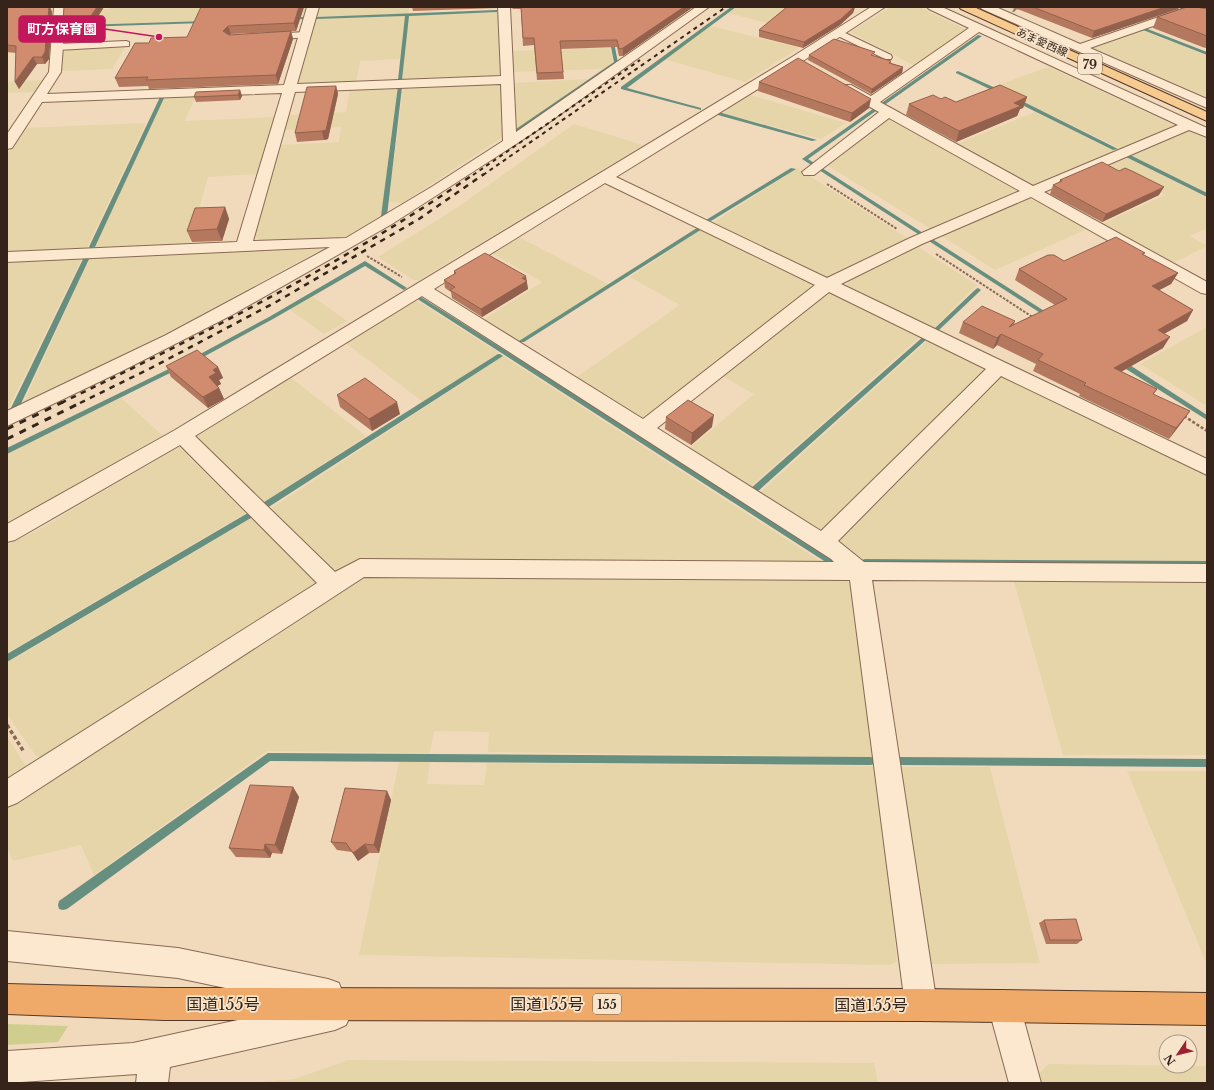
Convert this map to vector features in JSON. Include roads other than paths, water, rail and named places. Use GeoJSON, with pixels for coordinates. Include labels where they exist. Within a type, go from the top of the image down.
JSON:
{"type":"FeatureCollection","features":[{"type":"Feature","properties":{"kind":"highway","name":"国道155号"},"geometry":{"type":"LineString","coordinates":[[7,999],[164,1004],[921,1005],[1207,1009]]}},
{"type":"Feature","properties":{"kind":"main road","name":"あま愛西線"},"geometry":{"type":"LineString","coordinates":[[969,9],[1207,117]]}},
{"type":"Feature","properties":{"kind":"street"},"geometry":{"type":"LineString","coordinates":[[7,145],[55,72],[58,47],[59,7],[45,8]]}},
{"type":"Feature","properties":{"kind":"street"},"geometry":{"type":"LineString","coordinates":[[244,246],[313,7]]}},
{"type":"Feature","properties":{"kind":"street"},"geometry":{"type":"LineString","coordinates":[[504,7],[510,142]]}},
{"type":"Feature","properties":{"kind":"street"},"geometry":{"type":"LineString","coordinates":[[7,419],[230,309],[348,243],[438,189],[510,142],[704,7]]}},
{"type":"Feature","properties":{"kind":"street"},"geometry":{"type":"LineString","coordinates":[[7,534],[182,435],[796,60],[879,7]]}},
{"type":"Feature","properties":{"kind":"street"},"geometry":{"type":"LineString","coordinates":[[933,7],[1207,133]]}},
{"type":"Feature","properties":{"kind":"street"},"geometry":{"type":"LineString","coordinates":[[986,7],[1207,104]]}},
{"type":"Feature","properties":{"kind":"street"},"geometry":{"type":"LineString","coordinates":[[1079,48],[1185,9],[1207,17]]}},
{"type":"Feature","properties":{"kind":"street"},"geometry":{"type":"LineString","coordinates":[[814,168],[880,107],[977,28]]}},
{"type":"Feature","properties":{"kind":"street"},"geometry":{"type":"LineString","coordinates":[[796,60],[809,68]]}},
{"type":"Feature","properties":{"kind":"street"},"geometry":{"type":"LineString","coordinates":[[38,98],[507,80]]}},
{"type":"Feature","properties":{"kind":"street"},"geometry":{"type":"LineString","coordinates":[[837,83],[1207,289]]}},
{"type":"Feature","properties":{"kind":"street"},"geometry":{"type":"LineString","coordinates":[[643,429],[828,284],[916,241],[1189,125]]}},
{"type":"Feature","properties":{"kind":"street"},"geometry":{"type":"LineString","coordinates":[[605,177],[1207,468]]}},
{"type":"Feature","properties":{"kind":"street"},"geometry":{"type":"LineString","coordinates":[[7,257],[340,242],[348,243]]}},
{"type":"Feature","properties":{"kind":"street"},"geometry":{"type":"LineString","coordinates":[[423,289],[839,553],[860,572],[921,1005]]}},
{"type":"Feature","properties":{"kind":"street"},"geometry":{"type":"LineString","coordinates":[[823,543],[999,367]]}},
{"type":"Feature","properties":{"kind":"street"},"geometry":{"type":"LineString","coordinates":[[182,435],[333,584]]}},
{"type":"Feature","properties":{"kind":"street"},"geometry":{"type":"LineString","coordinates":[[7,794],[360,568],[1207,573]]}},
{"type":"Feature","properties":{"kind":"street"},"geometry":{"type":"LineString","coordinates":[[7,946],[178,963],[377,1004]]}},
{"type":"Feature","properties":{"kind":"street"},"geometry":{"type":"LineString","coordinates":[[7,1067],[133,1059],[154,1068],[377,1004]]}},
{"type":"Feature","properties":{"kind":"street"},"geometry":{"type":"LineString","coordinates":[[1004,1006],[1024,1083]]}},
{"type":"Feature","properties":{"kind":"lane"},"geometry":{"type":"LineString","coordinates":[[839,33],[888,57]]}},
{"type":"Feature","properties":{"kind":"lane"},"geometry":{"type":"LineString","coordinates":[[260,38],[305,35]]}},
{"type":"Feature","properties":{"kind":"lane"},"geometry":{"type":"LineString","coordinates":[[58,47],[126,44]]}},
{"type":"Feature","properties":{"kind":"waterway"},"geometry":{"type":"LineString","coordinates":[[699,109],[623,88],[734,7]]}},
{"type":"Feature","properties":{"kind":"waterway"},"geometry":{"type":"LineString","coordinates":[[1013,11],[1017,7]]}},
{"type":"Feature","properties":{"kind":"waterway"},"geometry":{"type":"LineString","coordinates":[[407,14],[496,11]]}},
{"type":"Feature","properties":{"kind":"waterway"},"geometry":{"type":"LineString","coordinates":[[316,18],[407,14]]}},
{"type":"Feature","properties":{"kind":"waterway"},"geometry":{"type":"LineString","coordinates":[[400,80],[407,14]]}},
{"type":"Feature","properties":{"kind":"waterway"},"geometry":{"type":"LineString","coordinates":[[289,19],[303,18]]}},
{"type":"Feature","properties":{"kind":"waterway"},"geometry":{"type":"LineString","coordinates":[[81,26],[204,22]]}},
{"type":"Feature","properties":{"kind":"waterway"},"geometry":{"type":"LineString","coordinates":[[1145,29],[1207,54]]}},
{"type":"Feature","properties":{"kind":"waterway"},"geometry":{"type":"LineString","coordinates":[[980,36],[805,159],[1050,317]]}},
{"type":"Feature","properties":{"kind":"waterway"},"geometry":{"type":"LineString","coordinates":[[518,130],[616,62],[611,37]]}},
{"type":"Feature","properties":{"kind":"waterway"},"geometry":{"type":"LineString","coordinates":[[958,72],[1000,92]]}},
{"type":"Feature","properties":{"kind":"waterway"},"geometry":{"type":"LineString","coordinates":[[384,216],[400,87]]}},
{"type":"Feature","properties":{"kind":"waterway"},"geometry":{"type":"LineString","coordinates":[[92,247],[163,96]]}},
{"type":"Feature","properties":{"kind":"waterway"},"geometry":{"type":"LineString","coordinates":[[1016,100],[1115,149]]}},
{"type":"Feature","properties":{"kind":"waterway"},"geometry":{"type":"LineString","coordinates":[[720,114],[814,140]]}},
{"type":"Feature","properties":{"kind":"waterway"},"geometry":{"type":"LineString","coordinates":[[1128,156],[1207,195]]}},
{"type":"Feature","properties":{"kind":"waterway"},"geometry":{"type":"LineString","coordinates":[[709,220],[793,169]]}},
{"type":"Feature","properties":{"kind":"waterway"},"geometry":{"type":"LineString","coordinates":[[522,341],[700,228]]}},
{"type":"Feature","properties":{"kind":"waterway"},"geometry":{"type":"LineString","coordinates":[[14,410],[87,257]]}},
{"type":"Feature","properties":{"kind":"waterway"},"geometry":{"type":"LineString","coordinates":[[194,359],[271,318],[365,263],[404,288]]}},
{"type":"Feature","properties":{"kind":"waterway"},"geometry":{"type":"LineString","coordinates":[[937,329],[978,290]]}},
{"type":"Feature","properties":{"kind":"waterway"},"geometry":{"type":"LineString","coordinates":[[421,299],[835,564]]}},
{"type":"Feature","properties":{"kind":"waterway"},"geometry":{"type":"LineString","coordinates":[[753,491],[926,337]]}},
{"type":"Feature","properties":{"kind":"waterway"},"geometry":{"type":"LineString","coordinates":[[264,506],[500,356]]}},
{"type":"Feature","properties":{"kind":"waterway"},"geometry":{"type":"LineString","coordinates":[[1120,362],[1207,418]]}},
{"type":"Feature","properties":{"kind":"waterway"},"geometry":{"type":"LineString","coordinates":[[7,451],[179,367]]}},
{"type":"Feature","properties":{"kind":"waterway"},"geometry":{"type":"LineString","coordinates":[[7,658],[253,513]]}},
{"type":"Feature","properties":{"kind":"waterway"},"geometry":{"type":"LineString","coordinates":[[865,562],[1207,564]]}},
{"type":"Feature","properties":{"kind":"waterway"},"geometry":{"type":"LineString","coordinates":[[63,905],[268,757],[871,761]]}},
{"type":"Feature","properties":{"kind":"waterway"},"geometry":{"type":"LineString","coordinates":[[899,761],[1207,763]]}},
{"type":"Feature","properties":{"kind":"railway"},"geometry":{"type":"LineString","coordinates":[[483,175],[726,7]]}},
{"type":"Feature","properties":{"kind":"railway"},"geometry":{"type":"LineString","coordinates":[[473,175],[640,60]]}},
{"type":"Feature","properties":{"kind":"railway"},"geometry":{"type":"LineString","coordinates":[[61,403],[167,351],[323,268],[425,207],[474,174]]}},
{"type":"Feature","properties":{"kind":"railway"},"geometry":{"type":"LineString","coordinates":[[80,403],[151,368],[276,302],[419,219],[484,174]]}},
{"type":"Feature","properties":{"kind":"railway"},"geometry":{"type":"LineString","coordinates":[[7,429],[63,402]]}},
{"type":"Feature","properties":{"kind":"railway"},"geometry":{"type":"LineString","coordinates":[[7,439],[82,402]]}},
{"type":"Feature","properties":{"kind":"place","name":"町方保育園"},"geometry":{"type":"Point","coordinates":[159,37]}}]}
